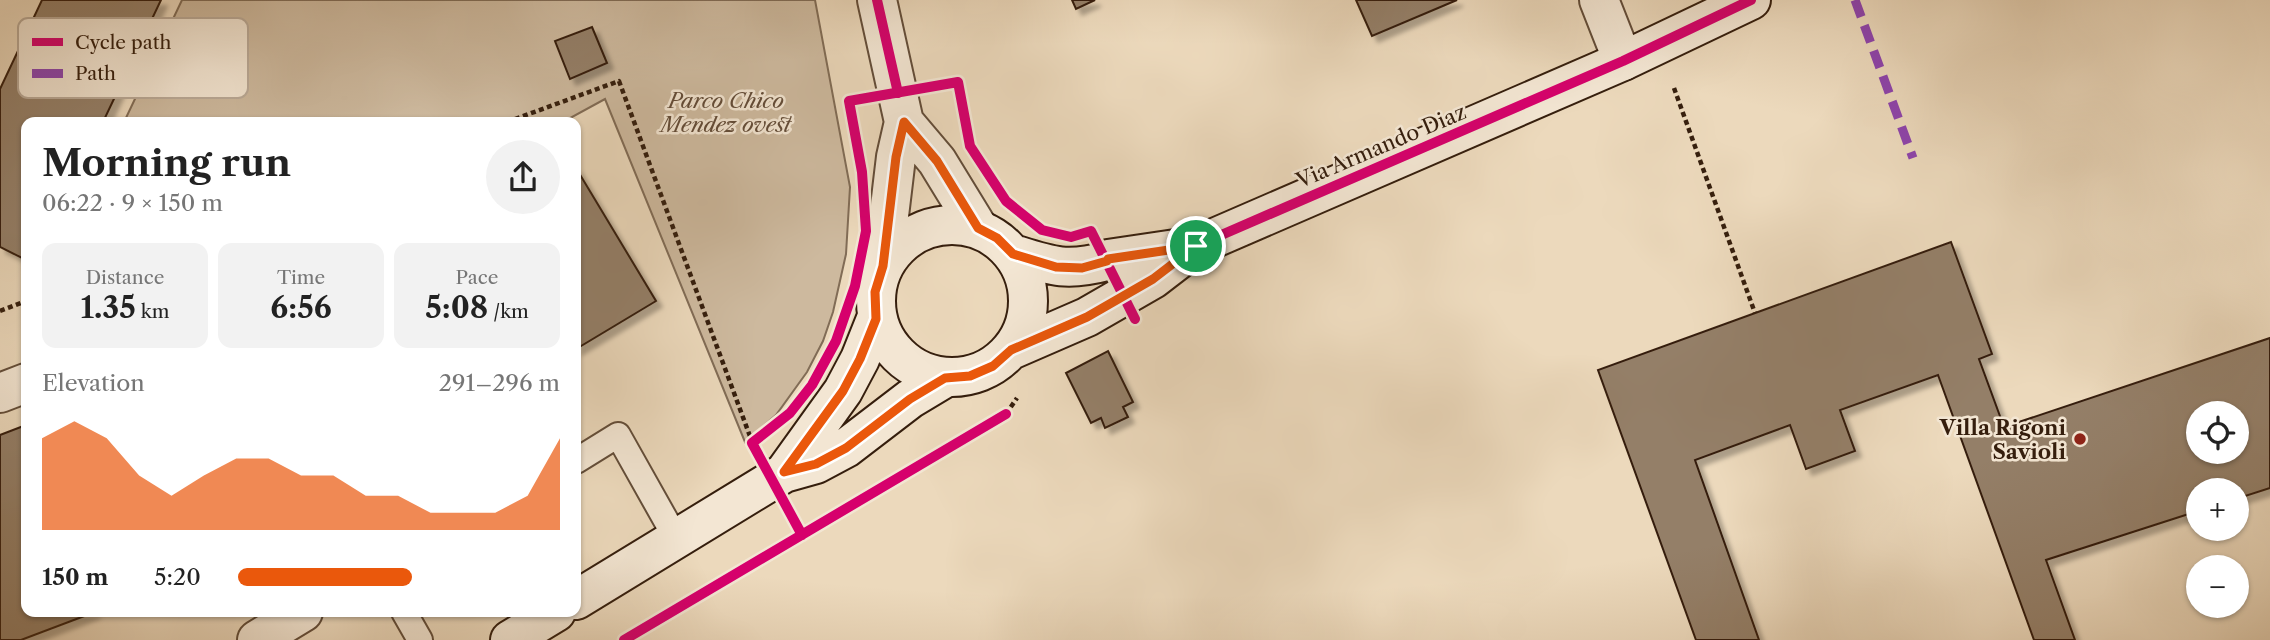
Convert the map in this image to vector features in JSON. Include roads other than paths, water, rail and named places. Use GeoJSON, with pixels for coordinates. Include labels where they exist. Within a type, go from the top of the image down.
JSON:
{"type":"FeatureCollection","features":[{"type":"Feature","properties":{"kind":"street"},"geometry":{"type":"LineString","coordinates":[[877,0],[904,122],[896,157],[883,266],[875,292],[876,319],[890,348],[915,368],[945,378],[970,376],[993,366],[1011,350],[1024,327],[1029,302],[1025,276],[1013,254],[997,238],[978,228],[950,223],[923,229],[900,244],[883,266]]}},
{"type":"Feature","properties":{"kind":"street"},"geometry":{"type":"LineString","coordinates":[[1599,0],[1623,61]]}},
{"type":"Feature","properties":{"kind":"street","name":"Via Armando Diaz"},"geometry":{"type":"LineString","coordinates":[[1011,350],[1096,312],[1153,279],[1196,246],[1623,61],[1751,0]]}},
{"type":"Feature","properties":{"kind":"street"},"geometry":{"type":"LineString","coordinates":[[904,122],[937,161],[978,228]]}},
{"type":"Feature","properties":{"kind":"street","name":"Via Armando Diaz"},"geometry":{"type":"LineString","coordinates":[[1013,254],[1056,267],[1082,268],[1108,259],[1196,246]]}},
{"type":"Feature","properties":{"kind":"street"},"geometry":{"type":"LineString","coordinates":[[784,472],[843,391],[860,359],[876,319]]}},
{"type":"Feature","properties":{"kind":"street"},"geometry":{"type":"LineString","coordinates":[[581,597],[784,472],[816,464],[846,448],[910,399],[945,378]]}},
{"type":"Feature","properties":{"kind":"street"},"geometry":{"type":"LineString","coordinates":[[0,393],[21,385]]}},
{"type":"Feature","properties":{"kind":"street"},"geometry":{"type":"LineString","coordinates":[[257,640],[295,617]]}},
{"type":"Feature","properties":{"kind":"street"},"geometry":{"type":"LineString","coordinates":[[510,640],[547,617]]}},
{"type":"Feature","properties":{"kind":"lane"},"geometry":{"type":"LineString","coordinates":[[581,458],[618,435],[677,540]]}},
{"type":"Feature","properties":{"kind":"lane"},"geometry":{"type":"LineString","coordinates":[[407,617],[420,640]]}},
{"type":"Feature","properties":{"kind":"place","name":"Villa Rigoni Savioli"},"geometry":{"type":"Point","coordinates":[2080,439]}},
{"type":"Feature","properties":{"kind":"park label","name":"Parco Chico Mendez ovest"},"geometry":{"type":"Point","coordinates":[726,112]}}]}
